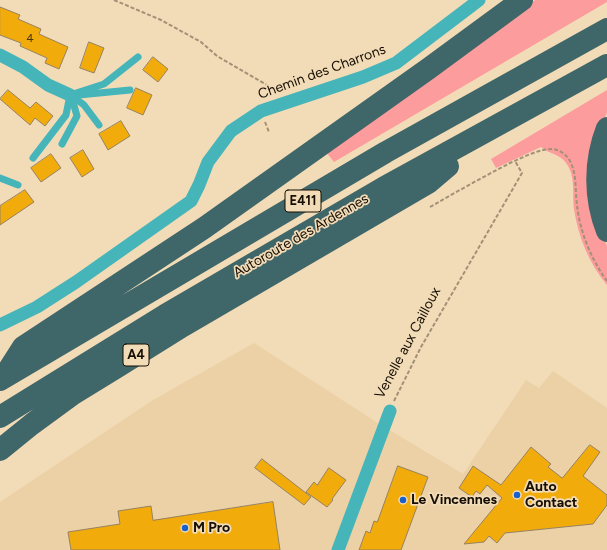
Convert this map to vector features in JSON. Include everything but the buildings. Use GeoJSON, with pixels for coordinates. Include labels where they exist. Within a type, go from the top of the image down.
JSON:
{"type":"FeatureCollection","features":[{"type":"Feature","properties":{"kind":"highway"},"geometry":{"type":"LineString","coordinates":[[1,380],[23,347],[204,228],[428,69],[522,0]]}},
{"type":"Feature","properties":{"kind":"highway","name":"Autoroute des Ardennes"},"geometry":{"type":"LineString","coordinates":[[1,380],[386,152],[607,29]]}},
{"type":"Feature","properties":{"kind":"highway","name":"Autoroute des Ardennes"},"geometry":{"type":"LineString","coordinates":[[0,417],[165,315],[383,188],[607,65]]}},
{"type":"Feature","properties":{"kind":"highway"},"geometry":{"type":"LineString","coordinates":[[165,315],[208,304],[448,166],[607,80]]}},
{"type":"Feature","properties":{"kind":"highway"},"geometry":{"type":"LineString","coordinates":[[607,128],[598,164],[597,190],[602,218],[607,231]]}},
{"type":"Feature","properties":{"kind":"highway","name":"A4"},"geometry":{"type":"LineString","coordinates":[[0,450],[73,394],[196,318],[428,183],[448,166]]}},
{"type":"Feature","properties":{"kind":"street","name":"Chemin des Charrons"},"geometry":{"type":"LineString","coordinates":[[0,325],[37,307],[76,282],[191,201],[208,162],[230,131],[261,111],[363,77],[396,63],[479,0]]}},
{"type":"Feature","properties":{"kind":"street"},"geometry":{"type":"LineString","coordinates":[[0,54],[23,67],[48,85],[70,95]]}},
{"type":"Feature","properties":{"kind":"street","name":"Venelle aux Cailloux"},"geometry":{"type":"LineString","coordinates":[[338,550],[390,411]]}},
{"type":"Feature","properties":{"kind":"lane"},"geometry":{"type":"LineString","coordinates":[[70,95],[104,84],[138,57]]}},
{"type":"Feature","properties":{"kind":"lane"},"geometry":{"type":"LineString","coordinates":[[70,95],[88,95],[130,90]]}},
{"type":"Feature","properties":{"kind":"lane"},"geometry":{"type":"LineString","coordinates":[[70,95],[84,105],[99,126]]}},
{"type":"Feature","properties":{"kind":"lane"},"geometry":{"type":"LineString","coordinates":[[62,144],[77,116],[70,95]]}},
{"type":"Feature","properties":{"kind":"lane"},"geometry":{"type":"LineString","coordinates":[[33,158],[66,115],[70,95]]}},
{"type":"Feature","properties":{"kind":"lane"},"geometry":{"type":"LineString","coordinates":[[0,178],[18,186]]}},
{"type":"Feature","properties":{"kind":"path"},"geometry":{"type":"LineString","coordinates":[[114,0],[161,20],[202,42],[217,56],[293,100]]}},
{"type":"Feature","properties":{"kind":"path"},"geometry":{"type":"LineString","coordinates":[[430,207],[490,173],[515,161],[541,150],[555,149],[564,153],[572,163],[580,222],[587,247],[607,281]]}},
{"type":"Feature","properties":{"kind":"path","name":"Venelle aux Cailloux"},"geometry":{"type":"LineString","coordinates":[[390,411],[421,347],[522,173],[515,161]]}},
{"type":"Feature","properties":{"kind":"shaded area"},"geometry":{"type":"Polygon","coordinates":[[[535,0],[607,0],[607,2],[334,162],[326,152],[535,0]]]}},
{"type":"Feature","properties":{"kind":"shaded area"},"geometry":{"type":"Polygon","coordinates":[[[607,90],[607,113],[600,128],[595,216],[607,246],[607,285],[595,268],[581,239],[574,209],[571,174],[564,160],[541,147],[496,168],[491,159],[607,90]]]}},
{"type":"Feature","properties":{"kind":"shaded area"},"geometry":{"type":"Polygon","coordinates":[[[254,343],[381,425],[463,474],[526,380],[539,388],[553,371],[607,408],[607,550],[0,550],[0,502],[153,400],[254,343]]]}},
{"type":"Feature","properties":{"kind":"place","name":"Auto Contact"},"geometry":{"type":"Point","coordinates":[517,495]}},
{"type":"Feature","properties":{"kind":"place","name":"Le Vincennes"},"geometry":{"type":"Point","coordinates":[403,500]}},
{"type":"Feature","properties":{"kind":"place","name":"M Pro"},"geometry":{"type":"Point","coordinates":[185,528]}}]}
